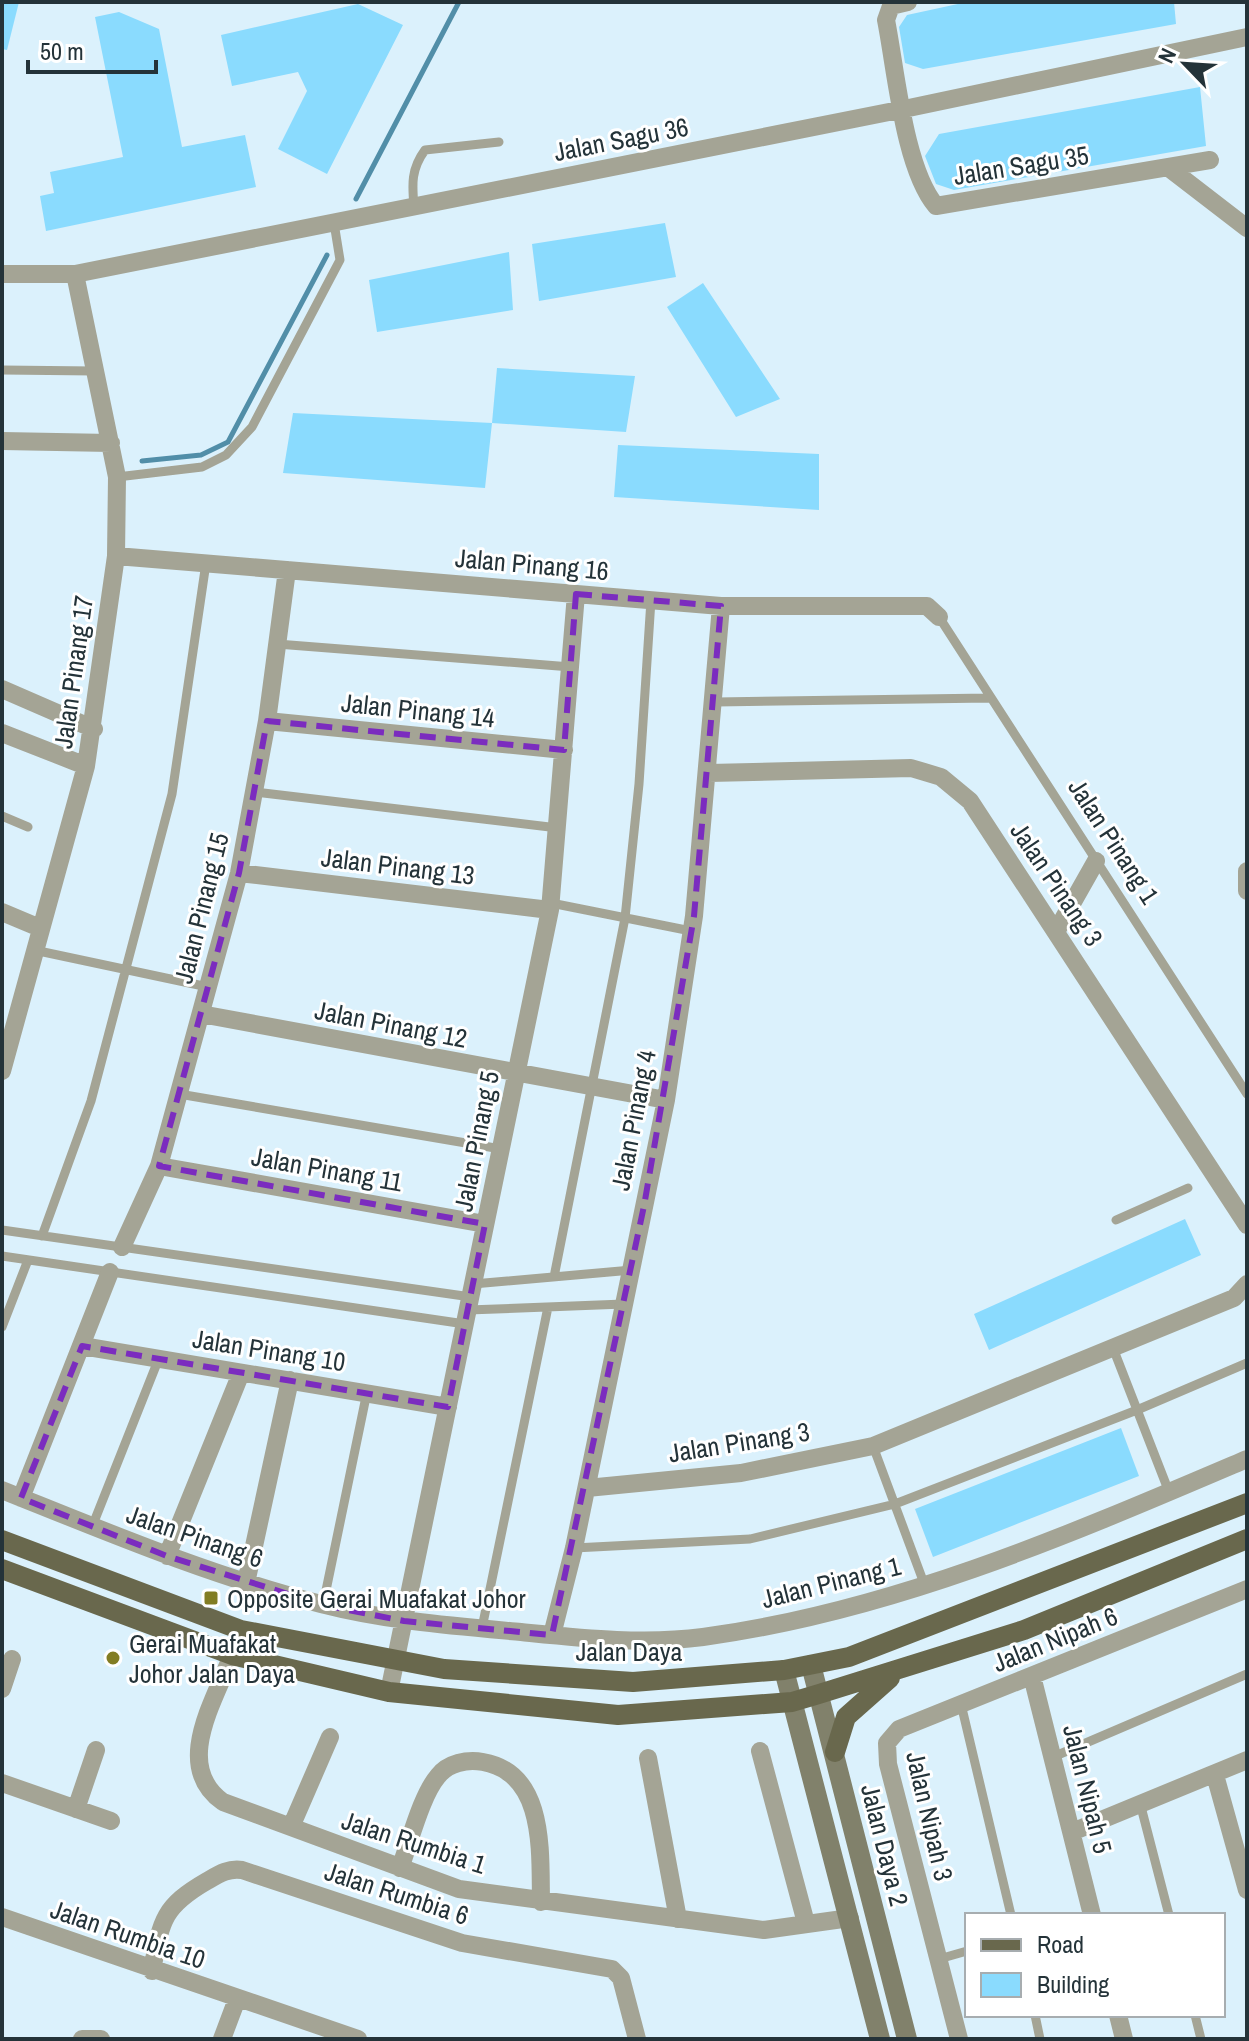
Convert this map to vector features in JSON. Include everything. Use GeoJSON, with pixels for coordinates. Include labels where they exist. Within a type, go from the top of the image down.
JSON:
{"type":"FeatureCollection","features":[{"type":"Feature","properties":{"kind":"main road","name":"Jalan Daya"},"geometry":{"type":"LineString","coordinates":[[7,1542],[241,1630],[444,1669],[633,1682],[784,1670],[849,1657],[1247,1503]]}},
{"type":"Feature","properties":{"kind":"main road"},"geometry":{"type":"LineString","coordinates":[[3,1572],[232,1655],[389,1692],[618,1715],[792,1702],[1024,1630],[1247,1539]]}},
{"type":"Feature","properties":{"kind":"main road","name":"Jalan Daya 2"},"geometry":{"type":"LineString","coordinates":[[811,1665],[907,2039]]}},
{"type":"Feature","properties":{"kind":"main road","name":"Jalan Daya 2"},"geometry":{"type":"LineString","coordinates":[[784,1670],[880,2039]]}},
{"type":"Feature","properties":{"kind":"main road"},"geometry":{"type":"LineString","coordinates":[[835,1752],[846,1717],[896,1672]]}},
{"type":"Feature","properties":{"kind":"street"},"geometry":{"type":"LineString","coordinates":[[904,109],[886,20],[891,6],[908,2]]}},
{"type":"Feature","properties":{"kind":"street","name":"Jalan Sagu 36"},"geometry":{"type":"LineString","coordinates":[[2,274],[75,274],[904,109],[1247,37]]}},
{"type":"Feature","properties":{"kind":"street","name":"Jalan Sagu 35"},"geometry":{"type":"LineString","coordinates":[[904,109],[913,160],[927,195],[936,206],[1210,160]]}},
{"type":"Feature","properties":{"kind":"street"},"geometry":{"type":"LineString","coordinates":[[1169,168],[1247,228]]}},
{"type":"Feature","properties":{"kind":"street","name":"Jalan Pinang 17"},"geometry":{"type":"LineString","coordinates":[[2,1071],[86,766],[94,729],[116,556],[117,477],[75,274]]}},
{"type":"Feature","properties":{"kind":"street"},"geometry":{"type":"LineString","coordinates":[[2,441],[111,443]]}},
{"type":"Feature","properties":{"kind":"street","name":"Jalan Pinang 16"},"geometry":{"type":"LineString","coordinates":[[116,556],[721,606],[927,606],[939,617]]}},
{"type":"Feature","properties":{"kind":"street","name":"Jalan Pinang 15"},"geometry":{"type":"LineString","coordinates":[[122,1247],[159,1166],[239,873],[267,721],[287,570]]}},
{"type":"Feature","properties":{"kind":"street","name":"Jalan Pinang 5"},"geometry":{"type":"LineString","coordinates":[[389,1692],[551,906],[576,594]]}},
{"type":"Feature","properties":{"kind":"street","name":"Jalan Pinang 4"},"geometry":{"type":"LineString","coordinates":[[552,1635],[587,1488],[666,1100],[691,931],[709,773],[721,606]]}},
{"type":"Feature","properties":{"kind":"street"},"geometry":{"type":"LineString","coordinates":[[2,689],[94,729]]}},
{"type":"Feature","properties":{"kind":"street","name":"Jalan Pinang 14"},"geometry":{"type":"LineString","coordinates":[[267,721],[564,750]]}},
{"type":"Feature","properties":{"kind":"street"},"geometry":{"type":"LineString","coordinates":[[2,733],[86,766]]}},
{"type":"Feature","properties":{"kind":"street","name":"Jalan Pinang 3"},"geometry":{"type":"LineString","coordinates":[[709,773],[911,768],[927,771],[957,787],[970,801],[1057,930],[1247,1225]]}},
{"type":"Feature","properties":{"kind":"street"},"geometry":{"type":"LineString","coordinates":[[1057,930],[1096,861]]}},
{"type":"Feature","properties":{"kind":"street"},"geometry":{"type":"LineString","coordinates":[[1247,871],[1247,891]]}},
{"type":"Feature","properties":{"kind":"street","name":"Jalan Pinang 13"},"geometry":{"type":"LineString","coordinates":[[239,873],[551,906]]}},
{"type":"Feature","properties":{"kind":"street"},"geometry":{"type":"LineString","coordinates":[[2,912],[40,928]]}},
{"type":"Feature","properties":{"kind":"street","name":"Jalan Pinang 12"},"geometry":{"type":"LineString","coordinates":[[201,1014],[666,1100]]}},
{"type":"Feature","properties":{"kind":"street","name":"Jalan Pinang 11"},"geometry":{"type":"LineString","coordinates":[[159,1166],[485,1224]]}},
{"type":"Feature","properties":{"kind":"street"},"geometry":{"type":"LineString","coordinates":[[21,1498],[110,1272]]}},
{"type":"Feature","properties":{"kind":"street","name":"Jalan Pinang 3"},"geometry":{"type":"LineString","coordinates":[[587,1488],[741,1473],[873,1446],[1234,1298],[1247,1284]]}},
{"type":"Feature","properties":{"kind":"street","name":"Jalan Pinang 10"},"geometry":{"type":"LineString","coordinates":[[82,1346],[448,1407]]}},
{"type":"Feature","properties":{"kind":"street"},"geometry":{"type":"LineString","coordinates":[[167,1556],[241,1373]]}},
{"type":"Feature","properties":{"kind":"street"},"geometry":{"type":"LineString","coordinates":[[246,1583],[290,1380]]}},
{"type":"Feature","properties":{"kind":"street","name":"Jalan Pinang 1"},"geometry":{"type":"LineString","coordinates":[[404,1621],[626,1641],[701,1637],[842,1609],[925,1586],[1015,1556],[1247,1459]]}},
{"type":"Feature","properties":{"kind":"street","name":"Jalan Pinang 6"},"geometry":{"type":"LineString","coordinates":[[2,1490],[167,1556],[246,1583],[323,1605],[404,1621]]}},
{"type":"Feature","properties":{"kind":"street"},"geometry":{"type":"LineString","coordinates":[[3,1572],[7,1542]]}},
{"type":"Feature","properties":{"kind":"street","name":"Jalan Nipah 6"},"geometry":{"type":"LineString","coordinates":[[887,1743],[899,1729],[1247,1589]]}},
{"type":"Feature","properties":{"kind":"street","name":"Jalan Rumbia 1"},"geometry":{"type":"LineString","coordinates":[[232,1655],[199,1743],[200,1774],[209,1789],[223,1802],[459,1889],[764,1930],[850,1918]]}},
{"type":"Feature","properties":{"kind":"street"},"geometry":{"type":"LineString","coordinates":[[2,1689],[12,1659]]}},
{"type":"Feature","properties":{"kind":"street","name":"Jalan Nipah 5"},"geometry":{"type":"LineString","coordinates":[[1032,1676],[1092,1913]]}},
{"type":"Feature","properties":{"kind":"street"},"geometry":{"type":"LineString","coordinates":[[291,1827],[330,1737]]}},
{"type":"Feature","properties":{"kind":"street","name":"Jalan Nipah 3"},"geometry":{"type":"LineString","coordinates":[[887,1743],[888,1764],[959,2039]]}},
{"type":"Feature","properties":{"kind":"street"},"geometry":{"type":"LineString","coordinates":[[76,1809],[96,1750]]}},
{"type":"Feature","properties":{"kind":"street"},"geometry":{"type":"LineString","coordinates":[[760,1751],[806,1923]]}},
{"type":"Feature","properties":{"kind":"street"},"geometry":{"type":"LineString","coordinates":[[648,1758],[678,1919]]}},
{"type":"Feature","properties":{"kind":"street"},"geometry":{"type":"LineString","coordinates":[[1072,1832],[1247,1760]]}},
{"type":"Feature","properties":{"kind":"street"},"geometry":{"type":"LineString","coordinates":[[400,1868],[439,1775],[461,1761],[488,1763],[510,1775],[528,1791],[540,1852],[541,1902]]}},
{"type":"Feature","properties":{"kind":"street"},"geometry":{"type":"LineString","coordinates":[[1215,1775],[1247,1890]]}},
{"type":"Feature","properties":{"kind":"street"},"geometry":{"type":"LineString","coordinates":[[2,1783],[111,1821]]}},
{"type":"Feature","properties":{"kind":"street","name":"Jalan Rumbia 6"},"geometry":{"type":"LineString","coordinates":[[152,1971],[160,1925],[173,1903],[220,1873],[242,1870],[462,1943],[612,1969],[621,1978],[637,2039]]}},
{"type":"Feature","properties":{"kind":"street","name":"Jalan Rumbia 10"},"geometry":{"type":"LineString","coordinates":[[2,1917],[237,1999],[322,2033],[358,2039]]}},
{"type":"Feature","properties":{"kind":"street"},"geometry":{"type":"LineString","coordinates":[[222,2039],[237,1999]]}},
{"type":"Feature","properties":{"kind":"street"},"geometry":{"type":"LineString","coordinates":[[1118,2017],[1124,2039]]}},
{"type":"Feature","properties":{"kind":"street"},"geometry":{"type":"LineString","coordinates":[[82,2039],[101,2039]]}},
{"type":"Feature","properties":{"kind":"lane"},"geometry":{"type":"LineString","coordinates":[[414,207],[412,178],[415,164],[425,150],[499,142]]}},
{"type":"Feature","properties":{"kind":"lane"},"geometry":{"type":"LineString","coordinates":[[117,477],[202,467],[226,455],[252,427],[340,260],[334,223]]}},
{"type":"Feature","properties":{"kind":"lane"},"geometry":{"type":"LineString","coordinates":[[2,370],[96,371]]}},
{"type":"Feature","properties":{"kind":"lane"},"geometry":{"type":"LineString","coordinates":[[42,1236],[91,1101],[172,794],[206,563]]}},
{"type":"Feature","properties":{"kind":"lane"},"geometry":{"type":"LineString","coordinates":[[554,1277],[625,918],[639,784],[651,600]]}},
{"type":"Feature","properties":{"kind":"lane","name":"Jalan Pinang 1"},"geometry":{"type":"LineString","coordinates":[[939,617],[1247,1094]]}},
{"type":"Feature","properties":{"kind":"lane"},"geometry":{"type":"LineString","coordinates":[[277,644],[571,667]]}},
{"type":"Feature","properties":{"kind":"lane"},"geometry":{"type":"LineString","coordinates":[[716,702],[989,698]]}},
{"type":"Feature","properties":{"kind":"lane"},"geometry":{"type":"LineString","coordinates":[[255,792],[558,828]]}},
{"type":"Feature","properties":{"kind":"lane"},"geometry":{"type":"LineString","coordinates":[[2,816],[28,827]]}},
{"type":"Feature","properties":{"kind":"lane"},"geometry":{"type":"LineString","coordinates":[[551,906],[691,931]]}},
{"type":"Feature","properties":{"kind":"lane"},"geometry":{"type":"LineString","coordinates":[[34,950],[208,987]]}},
{"type":"Feature","properties":{"kind":"lane"},"geometry":{"type":"LineString","coordinates":[[179,1094],[501,1149]]}},
{"type":"Feature","properties":{"kind":"lane"},"geometry":{"type":"LineString","coordinates":[[1116,1220],[1188,1188]]}},
{"type":"Feature","properties":{"kind":"lane"},"geometry":{"type":"LineString","coordinates":[[2,1230],[469,1304],[554,1277],[632,1270]]}},
{"type":"Feature","properties":{"kind":"lane"},"geometry":{"type":"LineString","coordinates":[[2,1256],[110,1272],[469,1304],[548,1307],[624,1304]]}},
{"type":"Feature","properties":{"kind":"lane"},"geometry":{"type":"LineString","coordinates":[[2,1327],[28,1260]]}},
{"type":"Feature","properties":{"kind":"lane"},"geometry":{"type":"LineString","coordinates":[[482,1628],[548,1307]]}},
{"type":"Feature","properties":{"kind":"lane"},"geometry":{"type":"LineString","coordinates":[[1113,1348],[1169,1492]]}},
{"type":"Feature","properties":{"kind":"lane"},"geometry":{"type":"LineString","coordinates":[[92,1527],[159,1358]]}},
{"type":"Feature","properties":{"kind":"lane"},"geometry":{"type":"LineString","coordinates":[[574,1548],[750,1539],[895,1504],[1137,1410],[1247,1363]]}},
{"type":"Feature","properties":{"kind":"lane"},"geometry":{"type":"LineString","coordinates":[[323,1605],[367,1392]]}},
{"type":"Feature","properties":{"kind":"lane"},"geometry":{"type":"LineString","coordinates":[[873,1446],[925,1586]]}},
{"type":"Feature","properties":{"kind":"lane"},"geometry":{"type":"LineString","coordinates":[[1053,1757],[1247,1674]]}},
{"type":"Feature","properties":{"kind":"lane"},"geometry":{"type":"LineString","coordinates":[[961,1704],[1011,1913]]}},
{"type":"Feature","properties":{"kind":"lane"},"geometry":{"type":"LineString","coordinates":[[1140,1803],[1168,1913]]}},
{"type":"Feature","properties":{"kind":"lane"},"geometry":{"type":"LineString","coordinates":[[939,1959],[965,1952]]}},
{"type":"Feature","properties":{"kind":"lane"},"geometry":{"type":"LineString","coordinates":[[1035,2017],[1040,2039]]}},
{"type":"Feature","properties":{"kind":"lane"},"geometry":{"type":"LineString","coordinates":[[1196,2017],[1201,2039]]}},
{"type":"Feature","properties":{"kind":"highlighted area"},"geometry":{"type":"Polygon","coordinates":[[[576,594],[721,606],[694,916],[644,1206],[552,1635],[404,1621],[323,1605],[167,1556],[21,1498],[82,1346],[448,1407],[485,1224],[159,1166],[239,873],[267,721],[564,750],[576,594]]]}},
{"type":"Feature","properties":{"kind":"building"},"geometry":{"type":"Polygon","coordinates":[[[2,2],[19,2],[7,50],[2,49],[2,2]]]}},
{"type":"Feature","properties":{"kind":"building"},"geometry":{"type":"Polygon","coordinates":[[[967,2],[1174,2],[1176,24],[923,69],[905,63],[899,27],[907,15],[967,2]]]}},
{"type":"Feature","properties":{"kind":"building"},"geometry":{"type":"Polygon","coordinates":[[[358,4],[403,25],[327,174],[278,149],[307,91],[298,72],[232,86],[221,35],[358,4]]]}},
{"type":"Feature","properties":{"kind":"building"},"geometry":{"type":"Polygon","coordinates":[[[119,12],[159,29],[182,147],[245,135],[256,187],[46,231],[40,196],[54,193],[50,172],[123,157],[95,17],[119,12]]]}},
{"type":"Feature","properties":{"kind":"building"},"geometry":{"type":"Polygon","coordinates":[[[1200,87],[1206,146],[954,190],[936,184],[925,156],[939,134],[1200,87]]]}},
{"type":"Feature","properties":{"kind":"building"},"geometry":{"type":"Polygon","coordinates":[[[665,223],[676,277],[539,301],[532,244],[665,223]]]}},
{"type":"Feature","properties":{"kind":"building"},"geometry":{"type":"Polygon","coordinates":[[[509,252],[513,310],[377,332],[369,280],[509,252]]]}},
{"type":"Feature","properties":{"kind":"building"},"geometry":{"type":"Polygon","coordinates":[[[703,283],[780,399],[736,417],[667,307],[703,283]]]}},
{"type":"Feature","properties":{"kind":"building"},"geometry":{"type":"Polygon","coordinates":[[[497,368],[635,376],[626,432],[492,423],[497,368]]]}},
{"type":"Feature","properties":{"kind":"building"},"geometry":{"type":"Polygon","coordinates":[[[293,413],[492,423],[485,488],[283,473],[293,413]]]}},
{"type":"Feature","properties":{"kind":"building"},"geometry":{"type":"Polygon","coordinates":[[[618,445],[819,454],[819,510],[614,497],[618,445]]]}},
{"type":"Feature","properties":{"kind":"building"},"geometry":{"type":"Polygon","coordinates":[[[1185,1219],[1201,1255],[989,1350],[974,1314],[1185,1219]]]}},
{"type":"Feature","properties":{"kind":"building"},"geometry":{"type":"Polygon","coordinates":[[[1121,1428],[1139,1476],[933,1557],[915,1509],[1121,1428]]]}},
{"type":"Feature","properties":{"kind":"waterway"},"geometry":{"type":"LineString","coordinates":[[356,199],[459,2]]}},
{"type":"Feature","properties":{"kind":"waterway"},"geometry":{"type":"LineString","coordinates":[[142,461],[201,455],[228,442],[327,255]]}},
{"type":"Feature","properties":{"kind":"place","name":"Opposite Gerai Muafakat Johor"},"geometry":{"type":"Point","coordinates":[211,1598]}},
{"type":"Feature","properties":{"kind":"place","name":"Gerai Muafakat Johor Jalan Daya"},"geometry":{"type":"Point","coordinates":[113,1658]}}]}
